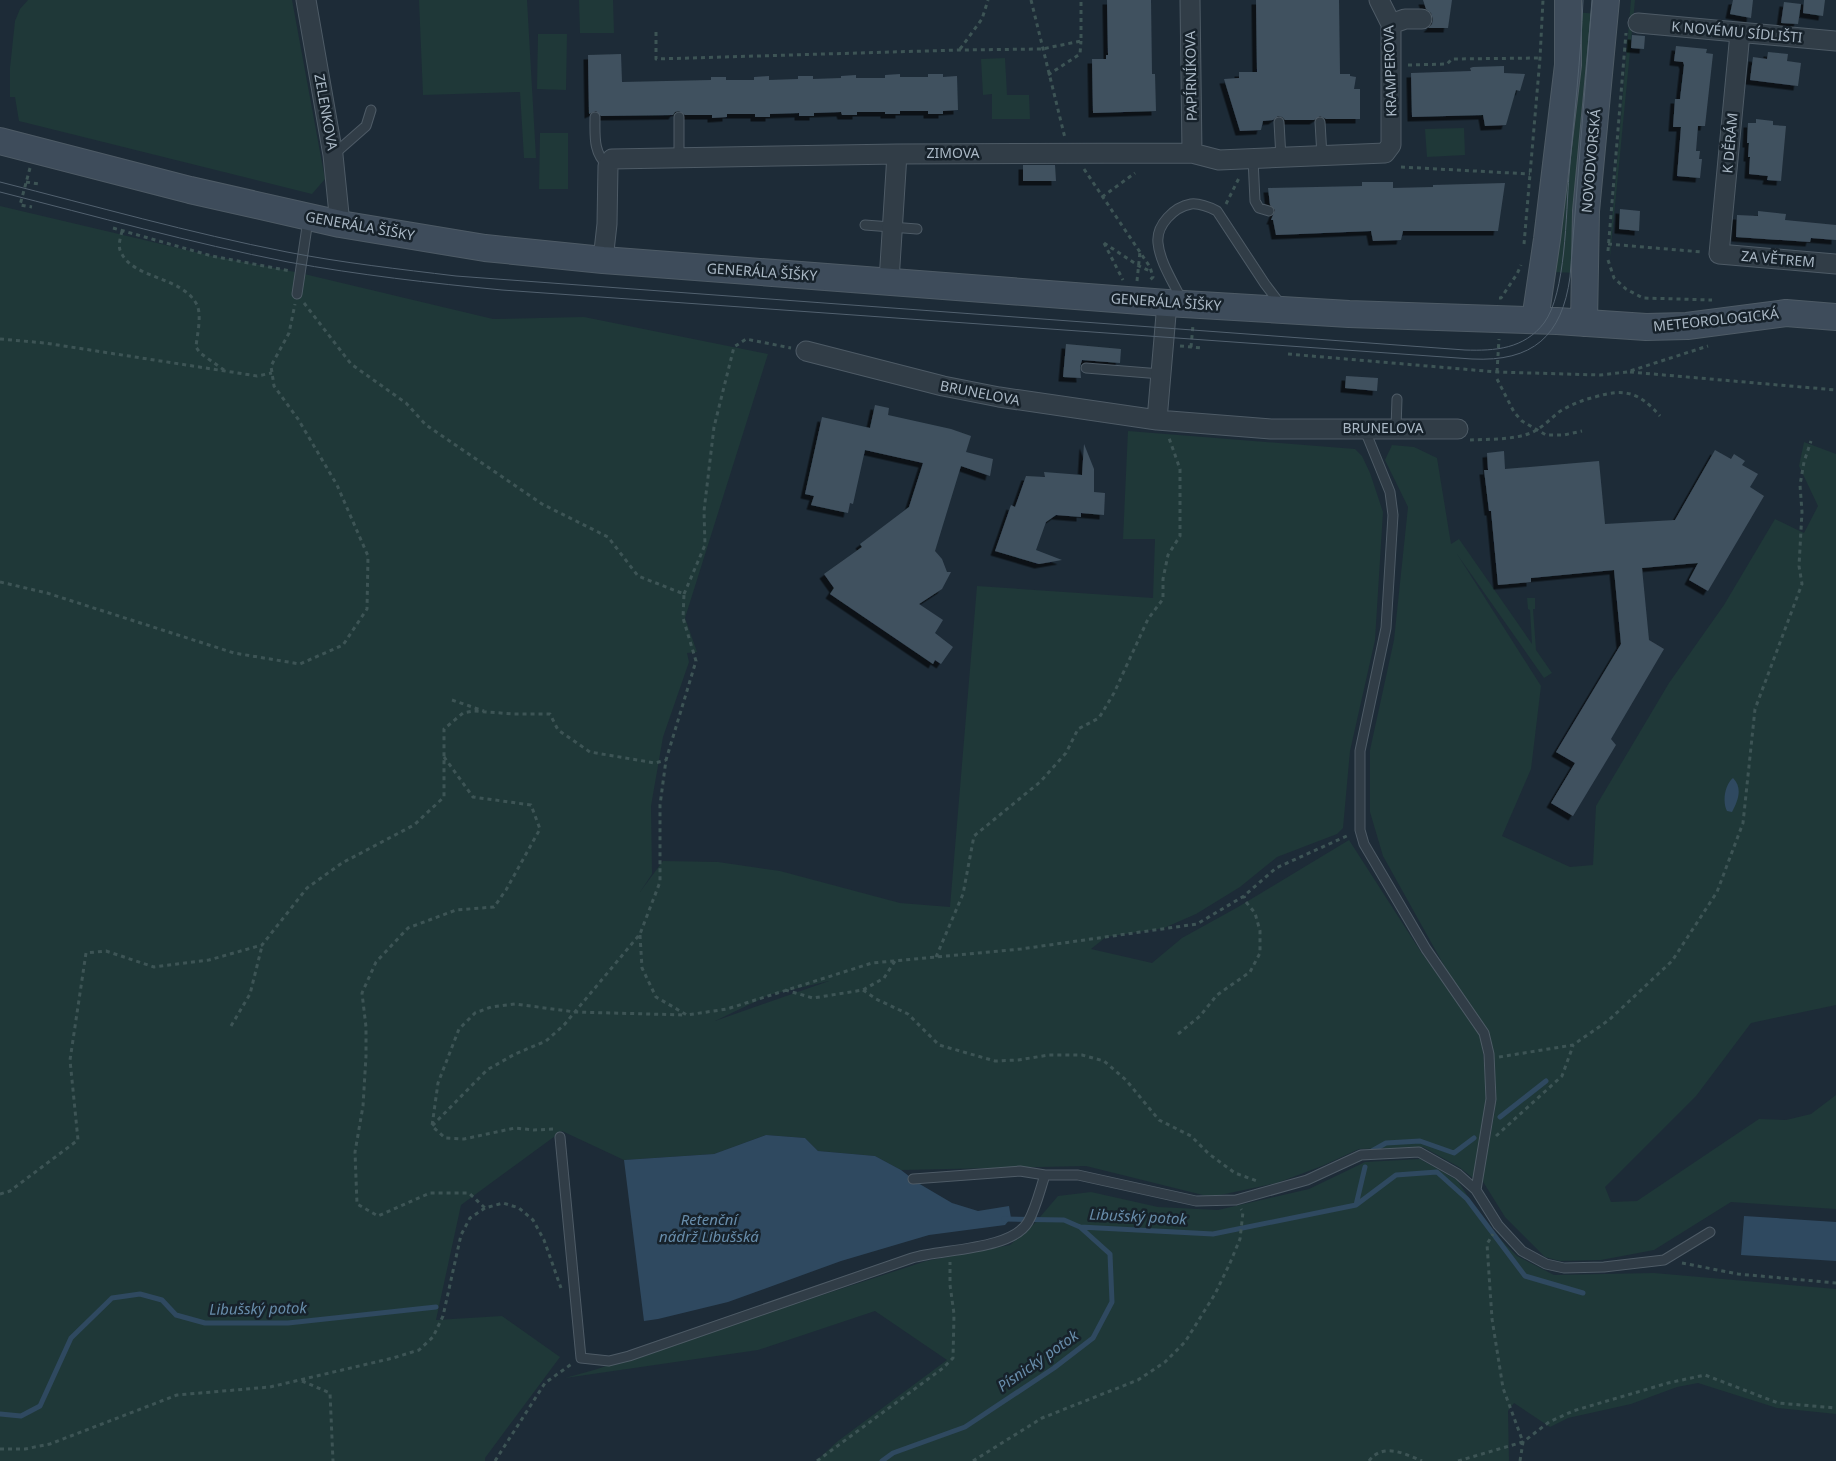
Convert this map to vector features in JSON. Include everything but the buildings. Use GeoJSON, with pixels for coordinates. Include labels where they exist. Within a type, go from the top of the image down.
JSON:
{"type":"FeatureCollection","features":[{"type":"Feature","properties":{"kind":"main road"},"geometry":{"type":"LineString","coordinates":[[1535,320],[1547,239],[1568,65],[1568,0]]}},
{"type":"Feature","properties":{"kind":"main road","name":"NOVODVORSKÁ"},"geometry":{"type":"LineString","coordinates":[[1584,323],[1586,211],[1606,0]]}},
{"type":"Feature","properties":{"kind":"main road","name":"GENERÁLA ŠIŠKY"},"geometry":{"type":"LineString","coordinates":[[0,141],[190,190],[309,218],[485,248],[603,260],[888,281],[1183,310],[1285,310],[1535,320]]}},
{"type":"Feature","properties":{"kind":"main road","name":"METEOROLOGICKÁ"},"geometry":{"type":"LineString","coordinates":[[1535,320],[1614,326],[1666,327],[1786,313],[1836,317]]}},
{"type":"Feature","properties":{"kind":"street","name":"ZELENKOVA"},"geometry":{"type":"LineString","coordinates":[[306,0],[333,155],[340,224]]}},
{"type":"Feature","properties":{"kind":"street","name":"PAPÍRNÍKOVA"},"geometry":{"type":"LineString","coordinates":[[1190,0],[1192,153]]}},
{"type":"Feature","properties":{"kind":"street","name":"KRAMPEROVA"},"geometry":{"type":"LineString","coordinates":[[1379,0],[1390,24],[1391,145]]}},
{"type":"Feature","properties":{"kind":"street"},"geometry":{"type":"LineString","coordinates":[[1390,24],[1405,19],[1422,18]]}},
{"type":"Feature","properties":{"kind":"street","name":"K NOVÉMU SÍDLIŠTI"},"geometry":{"type":"LineString","coordinates":[[1632,26],[1836,41]]}},
{"type":"Feature","properties":{"kind":"street","name":"K DĚRÁM"},"geometry":{"type":"LineString","coordinates":[[1719,254],[1740,33]]}},
{"type":"Feature","properties":{"kind":"street","name":"ZIMOVA"},"geometry":{"type":"LineString","coordinates":[[608,166],[612,159],[897,154],[1192,153],[1248,165],[1281,158],[1385,153],[1391,145]]}},
{"type":"Feature","properties":{"kind":"street"},"geometry":{"type":"LineString","coordinates":[[888,281],[897,154]]}},
{"type":"Feature","properties":{"kind":"street"},"geometry":{"type":"LineString","coordinates":[[603,260],[607,224],[608,166]]}},
{"type":"Feature","properties":{"kind":"street","name":"ZA VĚTREM"},"geometry":{"type":"LineString","coordinates":[[1719,254],[1836,264]]}},
{"type":"Feature","properties":{"kind":"street"},"geometry":{"type":"LineString","coordinates":[[1162,425],[1161,374],[1164,345],[1183,310]]}},
{"type":"Feature","properties":{"kind":"street","name":"BRUNELOVA"},"geometry":{"type":"LineString","coordinates":[[806,351],[998,398],[1162,425],[1261,429],[1396,428],[1461,434]]}},
{"type":"Feature","properties":{"kind":"lane"},"geometry":{"type":"LineString","coordinates":[[333,155],[366,126],[371,110]]}},
{"type":"Feature","properties":{"kind":"lane"},"geometry":{"type":"LineString","coordinates":[[595,117],[596,150],[602,162],[608,166]]}},
{"type":"Feature","properties":{"kind":"lane"},"geometry":{"type":"LineString","coordinates":[[679,117],[680,158]]}},
{"type":"Feature","properties":{"kind":"lane"},"geometry":{"type":"LineString","coordinates":[[1279,122],[1281,158]]}},
{"type":"Feature","properties":{"kind":"lane"},"geometry":{"type":"LineString","coordinates":[[1320,122],[1322,156]]}},
{"type":"Feature","properties":{"kind":"lane"},"geometry":{"type":"LineString","coordinates":[[1248,165],[1259,208],[1269,211]]}},
{"type":"Feature","properties":{"kind":"lane"},"geometry":{"type":"LineString","coordinates":[[1183,310],[1160,254],[1158,241],[1161,228],[1168,216],[1179,208],[1192,204],[1206,206],[1217,211],[1265,284],[1285,310]]}},
{"type":"Feature","properties":{"kind":"lane"},"geometry":{"type":"LineString","coordinates":[[297,294],[309,218]]}},
{"type":"Feature","properties":{"kind":"lane"},"geometry":{"type":"LineString","coordinates":[[865,225],[917,230]]}},
{"type":"Feature","properties":{"kind":"lane"},"geometry":{"type":"LineString","coordinates":[[1086,368],[1161,374]]}},
{"type":"Feature","properties":{"kind":"lane"},"geometry":{"type":"LineString","coordinates":[[1396,428],[1397,398]]}},
{"type":"Feature","properties":{"kind":"lane"},"geometry":{"type":"LineString","coordinates":[[1364,428],[1390,492],[1393,515],[1386,628],[1360,751],[1360,830],[1364,844],[1426,949],[1484,1033],[1489,1054],[1492,1099],[1476,1190]]}},
{"type":"Feature","properties":{"kind":"lane"},"geometry":{"type":"LineString","coordinates":[[560,1137],[581,1358],[609,1361],[629,1356],[912,1258],[1001,1242],[1016,1234],[1028,1222],[1045,1175]]}},
{"type":"Feature","properties":{"kind":"lane"},"geometry":{"type":"LineString","coordinates":[[913,1179],[1020,1171],[1045,1175],[1068,1174],[1196,1201],[1236,1200],[1307,1180],[1360,1155],[1419,1152],[1458,1174],[1476,1190],[1498,1225],[1522,1251],[1546,1264],[1564,1268],[1604,1267],[1664,1260],[1710,1232]]}},
{"type":"Feature","properties":{"kind":"path"},"geometry":{"type":"LineString","coordinates":[[959,50],[982,19],[988,0]]}},
{"type":"Feature","properties":{"kind":"path"},"geometry":{"type":"LineString","coordinates":[[1031,0],[1065,140]]}},
{"type":"Feature","properties":{"kind":"path"},"geometry":{"type":"LineString","coordinates":[[1048,75],[1080,54],[1081,0]]}},
{"type":"Feature","properties":{"kind":"path"},"geometry":{"type":"LineString","coordinates":[[1524,248],[1543,0]]}},
{"type":"Feature","properties":{"kind":"path"},"geometry":{"type":"LineString","coordinates":[[1632,26],[1608,244],[1608,262],[1614,278],[1626,289],[1643,298],[1721,300]]}},
{"type":"Feature","properties":{"kind":"path"},"geometry":{"type":"LineString","coordinates":[[656,32],[656,59],[1042,49],[1081,41]]}},
{"type":"Feature","properties":{"kind":"path"},"geometry":{"type":"LineString","coordinates":[[1391,65],[1446,64],[1452,59],[1540,58]]}},
{"type":"Feature","properties":{"kind":"path"},"geometry":{"type":"LineString","coordinates":[[32,207],[20,205],[35,150]]}},
{"type":"Feature","properties":{"kind":"path"},"geometry":{"type":"LineString","coordinates":[[1081,164],[1153,273],[1153,277],[1148,282]]}},
{"type":"Feature","properties":{"kind":"path"},"geometry":{"type":"LineString","coordinates":[[1225,205],[1248,165]]}},
{"type":"Feature","properties":{"kind":"path"},"geometry":{"type":"LineString","coordinates":[[1400,167],[1530,174]]}},
{"type":"Feature","properties":{"kind":"path"},"geometry":{"type":"LineString","coordinates":[[1102,197],[1136,173]]}},
{"type":"Feature","properties":{"kind":"path"},"geometry":{"type":"LineString","coordinates":[[26,182],[38,184]]}},
{"type":"Feature","properties":{"kind":"path"},"geometry":{"type":"LineString","coordinates":[[113,228],[212,256],[300,273]]}},
{"type":"Feature","properties":{"kind":"path"},"geometry":{"type":"LineString","coordinates":[[122,230],[119,248],[127,262],[184,289],[198,306],[199,331],[196,347],[200,353],[225,372]]}},
{"type":"Feature","properties":{"kind":"path"},"geometry":{"type":"LineString","coordinates":[[1124,280],[1104,242],[1139,266],[1153,273]]}},
{"type":"Feature","properties":{"kind":"path"},"geometry":{"type":"LineString","coordinates":[[1608,244],[1719,254]]}},
{"type":"Feature","properties":{"kind":"path"},"geometry":{"type":"LineString","coordinates":[[1137,281],[1140,252]]}},
{"type":"Feature","properties":{"kind":"path"},"geometry":{"type":"LineString","coordinates":[[1491,298],[1501,298],[1517,274],[1522,259]]}},
{"type":"Feature","properties":{"kind":"path"},"geometry":{"type":"LineString","coordinates":[[297,294],[351,364],[406,403],[426,425],[542,504],[608,537],[638,576],[684,594]]}},
{"type":"Feature","properties":{"kind":"path"},"geometry":{"type":"LineString","coordinates":[[1183,310],[1193,321],[1192,347]]}},
{"type":"Feature","properties":{"kind":"path"},"geometry":{"type":"LineString","coordinates":[[0,582],[48,593],[234,653],[300,664],[343,645],[367,609],[368,556],[337,485],[298,418],[274,386],[271,366],[289,333],[292,316]]}},
{"type":"Feature","properties":{"kind":"path"},"geometry":{"type":"LineString","coordinates":[[0,339],[45,343],[225,372],[257,376],[272,373]]}},
{"type":"Feature","properties":{"kind":"path"},"geometry":{"type":"LineString","coordinates":[[432,1126],[487,1070],[515,1054],[546,1041],[564,1026],[640,934],[660,882],[660,805],[666,760],[696,661],[682,618],[684,594],[704,545],[704,511],[714,427],[734,347],[746,340],[806,351]]}},
{"type":"Feature","properties":{"kind":"path"},"geometry":{"type":"LineString","coordinates":[[1164,345],[1202,348]]}},
{"type":"Feature","properties":{"kind":"path"},"geometry":{"type":"LineString","coordinates":[[1288,354],[1497,372],[1594,375],[1627,372],[1836,390]]}},
{"type":"Feature","properties":{"kind":"path"},"geometry":{"type":"LineString","coordinates":[[1497,379],[1514,412],[1522,421],[1546,435],[1564,435],[1582,430]]}},
{"type":"Feature","properties":{"kind":"path"},"geometry":{"type":"LineString","coordinates":[[1461,434],[1505,438],[1526,435],[1537,430],[1568,407],[1589,398],[1617,392],[1627,393],[1650,404],[1660,416]]}},
{"type":"Feature","properties":{"kind":"path"},"geometry":{"type":"LineString","coordinates":[[936,957],[963,894],[974,836],[1040,782],[1066,753],[1078,729],[1099,718],[1114,693],[1148,618],[1163,598],[1163,579],[1168,555],[1180,536],[1180,469],[1162,425]]}},
{"type":"Feature","properties":{"kind":"path"},"geometry":{"type":"LineString","coordinates":[[1489,1054],[1501,1058],[1573,1045],[1609,1020],[1672,961],[1717,892],[1743,823],[1756,709],[1802,584],[1799,566],[1802,512],[1800,485],[1804,462],[1811,441]]}},
{"type":"Feature","properties":{"kind":"path"},"geometry":{"type":"LineString","coordinates":[[452,700],[491,713]]}},
{"type":"Feature","properties":{"kind":"path"},"geometry":{"type":"LineString","coordinates":[[231,1026],[250,994],[262,945],[307,888],[342,863],[414,825],[444,798],[444,729],[463,713],[474,711],[550,714],[558,730],[590,752],[655,763],[666,760]]}},
{"type":"Feature","properties":{"kind":"path"},"geometry":{"type":"LineString","coordinates":[[443,756],[473,798],[531,805],[540,829],[506,890],[494,907],[456,910],[408,928],[376,962],[362,993],[366,1027],[366,1056],[364,1106],[355,1152],[357,1204],[378,1216],[430,1193],[469,1193],[485,1208]]}},
{"type":"Feature","properties":{"kind":"path"},"geometry":{"type":"LineString","coordinates":[[432,1126],[438,1083],[458,1030],[475,1014],[491,1007],[515,1004],[575,1012],[687,1015],[727,1009],[872,963],[1030,948],[1197,924],[1244,896],[1276,868],[1360,830]]}},
{"type":"Feature","properties":{"kind":"path"},"geometry":{"type":"LineString","coordinates":[[1178,1034],[1200,1016],[1217,995],[1250,972],[1260,953],[1260,932],[1255,912],[1246,902],[1244,896]]}},
{"type":"Feature","properties":{"kind":"path"},"geometry":{"type":"LineString","coordinates":[[640,934],[642,968],[656,998],[687,1015]]}},
{"type":"Feature","properties":{"kind":"path"},"geometry":{"type":"LineString","coordinates":[[0,1194],[10,1191],[78,1140],[70,1060],[86,953],[106,951],[154,967],[209,960],[262,945]]}},
{"type":"Feature","properties":{"kind":"path"},"geometry":{"type":"LineString","coordinates":[[784,990],[813,998],[863,990],[884,978],[895,961]]}},
{"type":"Feature","properties":{"kind":"path"},"geometry":{"type":"LineString","coordinates":[[863,990],[876,999],[908,1014],[940,1045],[955,1050],[995,1061],[1018,1060],[1049,1055],[1082,1055],[1104,1061],[1126,1080],[1159,1120],[1191,1136],[1209,1154],[1235,1173],[1252,1180],[1282,1187]]}},
{"type":"Feature","properties":{"kind":"path"},"geometry":{"type":"LineString","coordinates":[[1482,1158],[1493,1139],[1562,1076],[1573,1045]]}},
{"type":"Feature","properties":{"kind":"path"},"geometry":{"type":"LineString","coordinates":[[432,1126],[445,1138],[464,1139],[515,1128],[553,1129],[560,1137]]}},
{"type":"Feature","properties":{"kind":"path"},"geometry":{"type":"LineString","coordinates":[[0,1449],[26,1449],[50,1444],[177,1395],[270,1387],[301,1381],[419,1350],[433,1337],[443,1316],[461,1234],[470,1218],[485,1208],[503,1203],[519,1208],[533,1220],[555,1267],[562,1293]]}},
{"type":"Feature","properties":{"kind":"path"},"geometry":{"type":"LineString","coordinates":[[972,1461],[1042,1418],[1138,1380],[1165,1362],[1185,1342],[1215,1294],[1240,1238],[1243,1212]]}},
{"type":"Feature","properties":{"kind":"path"},"geometry":{"type":"LineString","coordinates":[[1487,1244],[1492,1319],[1503,1388],[1523,1442],[1520,1461]]}},
{"type":"Feature","properties":{"kind":"path"},"geometry":{"type":"LineString","coordinates":[[818,1461],[943,1368],[953,1358],[954,1314],[950,1285],[950,1250]]}},
{"type":"Feature","properties":{"kind":"path"},"geometry":{"type":"LineString","coordinates":[[1664,1260],[1738,1274],[1836,1283]]}},
{"type":"Feature","properties":{"kind":"path"},"geometry":{"type":"LineString","coordinates":[[495,1461],[545,1383],[581,1358]]}},
{"type":"Feature","properties":{"kind":"path"},"geometry":{"type":"LineString","coordinates":[[1458,1461],[1523,1442],[1550,1422],[1573,1411],[1668,1383],[1705,1375],[1778,1403],[1836,1408]]}},
{"type":"Feature","properties":{"kind":"path"},"geometry":{"type":"LineString","coordinates":[[301,1381],[330,1393],[333,1461]]}},
{"type":"Feature","properties":{"kind":"path"},"geometry":{"type":"LineString","coordinates":[[1369,1461],[1374,1454],[1393,1449],[1422,1461]]}},
{"type":"Feature","properties":{"kind":"green space"},"geometry":{"type":"Polygon","coordinates":[[[28,0],[292,0],[325,179],[312,194],[19,121],[15,97],[10,97],[10,68],[15,21],[20,9],[28,0]]]}},
{"type":"Feature","properties":{"kind":"green space"},"geometry":{"type":"Polygon","coordinates":[[[419,0],[527,0],[536,158],[524,158],[520,92],[423,95],[419,0]]]}},
{"type":"Feature","properties":{"kind":"green space"},"geometry":{"type":"Polygon","coordinates":[[[579,0],[613,0],[614,33],[580,33],[579,0]]]}},
{"type":"Feature","properties":{"kind":"green space"},"geometry":{"type":"Polygon","coordinates":[[[1631,0],[1635,0],[1610,257],[1610,244],[1631,0]]]}},
{"type":"Feature","properties":{"kind":"green space"},"geometry":{"type":"Polygon","coordinates":[[[1573,12],[1600,14],[1579,273],[1552,272],[1573,12]]]}},
{"type":"Feature","properties":{"kind":"green space"},"geometry":{"type":"Polygon","coordinates":[[[538,34],[567,34],[566,90],[537,89],[538,34]]]}},
{"type":"Feature","properties":{"kind":"green space"},"geometry":{"type":"Polygon","coordinates":[[[1005,58],[1007,95],[1029,95],[1030,119],[992,119],[992,94],[983,95],[981,59],[1005,58]]]}},
{"type":"Feature","properties":{"kind":"green space"},"geometry":{"type":"Polygon","coordinates":[[[1464,128],[1465,155],[1427,157],[1425,129],[1464,128]]]}},
{"type":"Feature","properties":{"kind":"green space"},"geometry":{"type":"Polygon","coordinates":[[[540,133],[568,133],[568,189],[539,189],[540,133]]]}},
{"type":"Feature","properties":{"kind":"green space"},"geometry":{"type":"Polygon","coordinates":[[[0,206],[212,256],[300,273],[493,319],[584,317],[768,354],[685,618],[697,652],[687,653],[689,662],[663,737],[651,806],[652,874],[640,892],[663,861],[718,862],[780,871],[900,903],[950,907],[977,586],[1153,598],[1155,539],[1123,539],[1128,431],[1355,449],[1362,456],[1370,473],[1383,512],[1375,640],[1350,751],[1343,828],[1337,834],[1277,857],[1240,887],[1196,914],[1164,928],[1106,937],[1091,949],[1152,963],[1182,938],[1238,907],[1349,840],[1421,952],[1481,1035],[1488,1100],[1474,1179],[1459,1167],[1423,1147],[1359,1149],[1322,1166],[1277,1183],[1211,1197],[1086,1166],[901,1170],[875,1156],[818,1151],[805,1138],[766,1135],[714,1154],[624,1160],[562,1131],[461,1205],[436,1320],[502,1316],[560,1357],[485,1458],[485,1461],[0,1461],[0,206]],[[829,981],[769,995],[715,1021],[829,981]]]}},
{"type":"Feature","properties":{"kind":"green space"},"geometry":{"type":"Polygon","coordinates":[[[1804,442],[1836,454],[1836,1005],[1751,1023],[1696,1096],[1605,1187],[1611,1202],[1637,1201],[1759,1119],[1786,1120],[1811,1114],[1836,1095],[1836,1209],[1731,1202],[1654,1250],[1601,1260],[1560,1261],[1545,1257],[1505,1217],[1482,1180],[1495,1110],[1487,1036],[1451,978],[1383,856],[1370,812],[1370,750],[1394,640],[1408,507],[1385,460],[1392,445],[1414,447],[1437,458],[1451,544],[1459,539],[1532,644],[1530,610],[1528,609],[1527,598],[1535,598],[1535,609],[1533,609],[1536,650],[1552,673],[1544,678],[1457,554],[1541,686],[1531,769],[1502,836],[1570,867],[1593,865],[1596,806],[1669,683],[1724,605],[1775,519],[1804,533],[1818,506],[1799,466],[1804,442]]]}},
{"type":"Feature","properties":{"kind":"green space"},"geometry":{"type":"Polygon","coordinates":[[[1420,1159],[1457,1180],[1490,1229],[1517,1256],[1554,1275],[1654,1273],[1836,1289],[1836,1414],[1777,1408],[1698,1383],[1677,1387],[1631,1404],[1568,1418],[1550,1427],[1514,1403],[1508,1411],[1509,1461],[816,1461],[838,1441],[947,1360],[875,1311],[758,1350],[565,1378],[926,1261],[1010,1245],[1034,1224],[1058,1196],[1091,1192],[1158,1207],[1218,1210],[1309,1189],[1365,1162],[1420,1159]]]}},
{"type":"Feature","properties":{"kind":"water"},"geometry":{"type":"Polygon","coordinates":[[[1733,778],[1739,790],[1738,799],[1732,812],[1727,811],[1725,807],[1725,798],[1728,784],[1733,778]]]}},
{"type":"Feature","properties":{"kind":"water","name":"Retenční nádrž Libušská"},"geometry":{"type":"Polygon","coordinates":[[[766,1135],[805,1138],[818,1151],[875,1156],[901,1170],[918,1183],[952,1203],[978,1211],[1009,1206],[1011,1218],[1005,1225],[929,1235],[841,1261],[728,1302],[644,1321],[624,1160],[714,1154],[766,1135]]]}},
{"type":"Feature","properties":{"kind":"water"},"geometry":{"type":"Polygon","coordinates":[[[1744,1216],[1836,1222],[1836,1261],[1741,1255],[1744,1216]]]}},
{"type":"Feature","properties":{"kind":"waterway"},"geometry":{"type":"LineString","coordinates":[[1500,1117],[1546,1081]]}},
{"type":"Feature","properties":{"kind":"waterway"},"geometry":{"type":"LineString","coordinates":[[1370,1152],[1386,1143],[1420,1141],[1454,1153],[1474,1138]]}},
{"type":"Feature","properties":{"kind":"waterway"},"geometry":{"type":"LineString","coordinates":[[1356,1205],[1365,1167]]}},
{"type":"Feature","properties":{"kind":"waterway","name":"Libušský potok"},"geometry":{"type":"LineString","coordinates":[[1004,1219],[1064,1220],[1080,1227],[1213,1234],[1356,1205],[1396,1175],[1437,1172],[1467,1199],[1525,1276],[1583,1293]]}},
{"type":"Feature","properties":{"kind":"waterway","name":"Písnický potok"},"geometry":{"type":"LineString","coordinates":[[882,1461],[893,1453],[965,1427],[1054,1368],[1093,1338],[1112,1302],[1110,1254],[1080,1227]]}},
{"type":"Feature","properties":{"kind":"waterway","name":"Libušský potok"},"geometry":{"type":"LineString","coordinates":[[0,1414],[21,1416],[40,1406],[71,1338],[112,1298],[140,1294],[162,1300],[176,1315],[205,1323],[288,1323],[436,1307]]}},
{"type":"Feature","properties":{"kind":"tram line"},"geometry":{"type":"LineString","coordinates":[[0,182],[251,245],[371,266],[456,276],[1465,350],[1498,349],[1518,343],[1536,332],[1544,323],[1557,293],[1566,230],[1583,0]]}},
{"type":"Feature","properties":{"kind":"tram line"},"geometry":{"type":"LineString","coordinates":[[0,192],[252,255],[341,271],[448,284],[502,290],[1493,359],[1512,356],[1528,350],[1541,341],[1552,330],[1566,298],[1570,277],[1592,0]]}}]}
